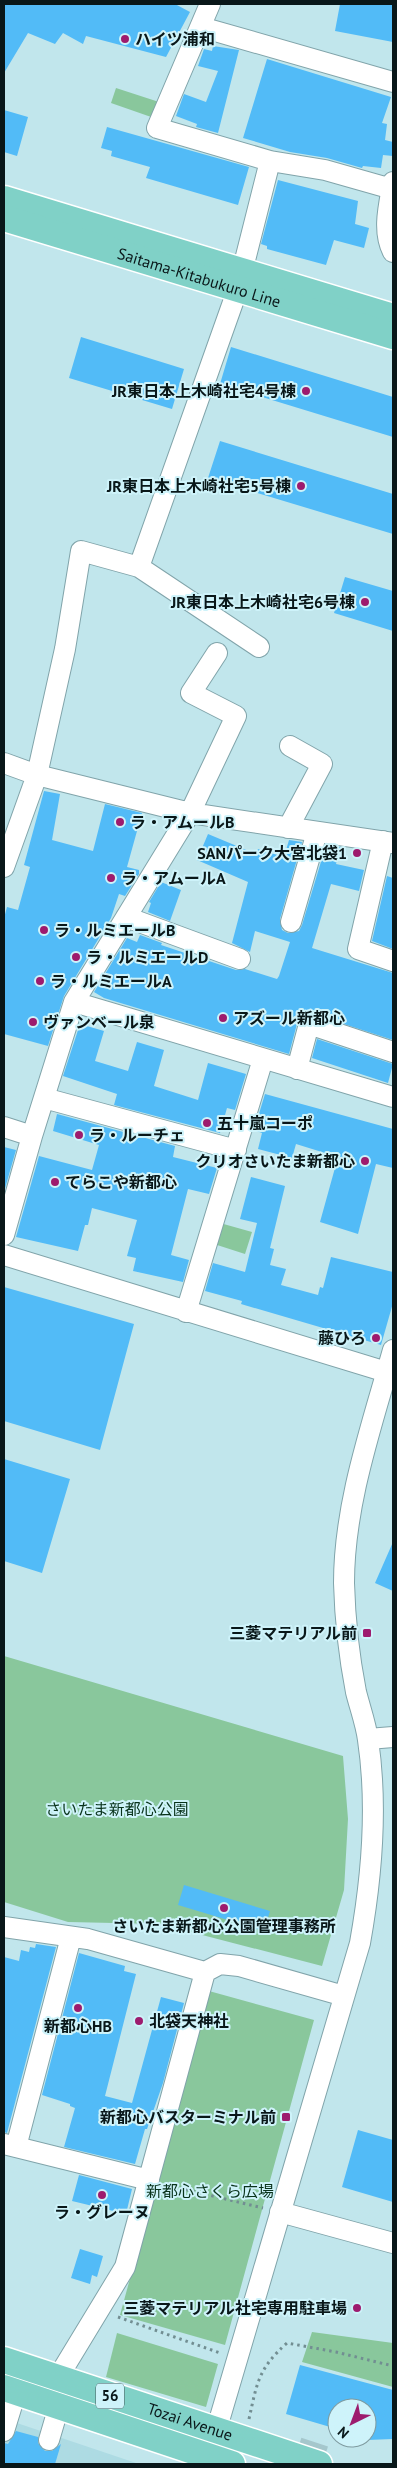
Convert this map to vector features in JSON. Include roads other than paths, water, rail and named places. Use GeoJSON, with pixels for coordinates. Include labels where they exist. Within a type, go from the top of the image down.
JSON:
{"type":"FeatureCollection","features":[{"type":"Feature","properties":{"kind":"main road","name":"Saitama-Kitabukuro Line"},"geometry":{"type":"LineString","coordinates":[[4,199],[393,336]]}},
{"type":"Feature","properties":{"kind":"main road","name":"Saitama-Kitabukuro Line"},"geometry":{"type":"LineString","coordinates":[[4,218],[240,281],[393,317]]}},
{"type":"Feature","properties":{"kind":"main road","name":"Tozai Avenue"},"geometry":{"type":"LineString","coordinates":[[4,2360],[216,2432],[319,2464]]}},
{"type":"Feature","properties":{"kind":"main road","name":"Tozai Avenue"},"geometry":{"type":"LineString","coordinates":[[10,2390],[59,2406],[192,2458],[224,2463]]}},
{"type":"Feature","properties":{"kind":"street"},"geometry":{"type":"LineString","coordinates":[[210,4],[157,128],[270,161],[325,170],[393,185],[387,226],[388,242],[393,252]]}},
{"type":"Feature","properties":{"kind":"street"},"geometry":{"type":"LineString","coordinates":[[201,27],[393,82]]}},
{"type":"Feature","properties":{"kind":"street"},"geometry":{"type":"LineString","coordinates":[[139,566],[240,281],[270,161]]}},
{"type":"Feature","properties":{"kind":"street"},"geometry":{"type":"LineString","coordinates":[[4,867],[37,775],[65,649],[81,551],[139,566],[259,647]]}},
{"type":"Feature","properties":{"kind":"street"},"geometry":{"type":"LineString","coordinates":[[4,1235],[32,1136],[74,1002],[190,814],[236,716],[191,693],[216,653]]}},
{"type":"Feature","properties":{"kind":"street"},"geometry":{"type":"LineString","coordinates":[[288,828],[322,764],[290,746]]}},
{"type":"Feature","properties":{"kind":"street"},"geometry":{"type":"LineString","coordinates":[[4,763],[37,775],[190,814],[388,842],[358,950],[393,961]]}},
{"type":"Feature","properties":{"kind":"street"},"geometry":{"type":"LineString","coordinates":[[291,922],[317,832]]}},
{"type":"Feature","properties":{"kind":"street"},"geometry":{"type":"LineString","coordinates":[[126,917],[240,959]]}},
{"type":"Feature","properties":{"kind":"street"},"geometry":{"type":"LineString","coordinates":[[74,1002],[393,1097]]}},
{"type":"Feature","properties":{"kind":"street"},"geometry":{"type":"LineString","coordinates":[[297,1069],[309,1024],[393,1052]]}},
{"type":"Feature","properties":{"kind":"street"},"geometry":{"type":"LineString","coordinates":[[186,1312],[263,1059]]}},
{"type":"Feature","properties":{"kind":"street"},"geometry":{"type":"LineString","coordinates":[[44,1098],[236,1150]]}},
{"type":"Feature","properties":{"kind":"street"},"geometry":{"type":"LineString","coordinates":[[4,1127],[32,1136]]}},
{"type":"Feature","properties":{"kind":"street"},"geometry":{"type":"LineString","coordinates":[[4,1255],[390,1373]]}},
{"type":"Feature","properties":{"kind":"street"},"geometry":{"type":"LineString","coordinates":[[192,2458],[216,2432],[360,1943],[368,1896],[373,1835],[368,1739],[356,1692],[347,1637],[344,1582],[348,1532],[357,1485],[390,1373],[393,1350]]}},
{"type":"Feature","properties":{"kind":"street"},"geometry":{"type":"LineString","coordinates":[[368,1739],[393,1737]]}},
{"type":"Feature","properties":{"kind":"street"},"geometry":{"type":"LineString","coordinates":[[4,1927],[88,1939],[205,1972],[220,1964],[239,1966],[344,1996]]}},
{"type":"Feature","properties":{"kind":"street"},"geometry":{"type":"LineString","coordinates":[[71,1937],[10,2146],[150,2180]]}},
{"type":"Feature","properties":{"kind":"street"},"geometry":{"type":"LineString","coordinates":[[57,2379],[124,2267],[150,2180],[205,1972]]}},
{"type":"Feature","properties":{"kind":"street"},"geometry":{"type":"LineString","coordinates":[[280,2212],[393,2243]]}},
{"type":"Feature","properties":{"kind":"street"},"geometry":{"type":"LineString","coordinates":[[4,2431],[10,2390]]}},
{"type":"Feature","properties":{"kind":"street"},"geometry":{"type":"LineString","coordinates":[[49,2440],[59,2406]]}},
{"type":"Feature","properties":{"kind":"street"},"geometry":{"type":"LineString","coordinates":[[216,2432],[224,2463]]}},
{"type":"Feature","properties":{"kind":"tunnel"},"geometry":{"type":"LineString","coordinates":[[297,2451],[336,2464]]}},
{"type":"Feature","properties":{"kind":"place","name":"ハイツ浦和"},"geometry":{"type":"Point","coordinates":[125,39]}},
{"type":"Feature","properties":{"kind":"place","name":"JR東日本上木崎社宅4号棟"},"geometry":{"type":"Point","coordinates":[306,391]}},
{"type":"Feature","properties":{"kind":"place","name":"JR東日本上木崎社宅5号棟"},"geometry":{"type":"Point","coordinates":[301,486]}},
{"type":"Feature","properties":{"kind":"place","name":"JR東日本上木崎社宅6号棟"},"geometry":{"type":"Point","coordinates":[365,602]}},
{"type":"Feature","properties":{"kind":"place","name":"ラ・アムールB"},"geometry":{"type":"Point","coordinates":[120,822]}},
{"type":"Feature","properties":{"kind":"place","name":"SANパーク大宮北袋1"},"geometry":{"type":"Point","coordinates":[357,853]}},
{"type":"Feature","properties":{"kind":"place","name":"ラ・アムールA"},"geometry":{"type":"Point","coordinates":[111,878]}},
{"type":"Feature","properties":{"kind":"place","name":"ラ・ルミエールB"},"geometry":{"type":"Point","coordinates":[44,930]}},
{"type":"Feature","properties":{"kind":"place","name":"ラ・ルミエールD"},"geometry":{"type":"Point","coordinates":[76,957]}},
{"type":"Feature","properties":{"kind":"place","name":"ラ・ルミエールA"},"geometry":{"type":"Point","coordinates":[40,981]}},
{"type":"Feature","properties":{"kind":"place","name":"アズール新都心"},"geometry":{"type":"Point","coordinates":[223,1018]}},
{"type":"Feature","properties":{"kind":"place","name":"ヴァンベール泉"},"geometry":{"type":"Point","coordinates":[33,1022]}},
{"type":"Feature","properties":{"kind":"place","name":"五十嵐コーポ"},"geometry":{"type":"Point","coordinates":[207,1123]}},
{"type":"Feature","properties":{"kind":"place","name":"ラ・ルーチェ"},"geometry":{"type":"Point","coordinates":[79,1135]}},
{"type":"Feature","properties":{"kind":"place","name":"クリオさいたま新都心"},"geometry":{"type":"Point","coordinates":[365,1161]}},
{"type":"Feature","properties":{"kind":"place","name":"てらこや新都心"},"geometry":{"type":"Point","coordinates":[55,1182]}},
{"type":"Feature","properties":{"kind":"place","name":"藤ひろ"},"geometry":{"type":"Point","coordinates":[376,1338]}},
{"type":"Feature","properties":{"kind":"place","name":"三菱マテリアル前"},"geometry":{"type":"Point","coordinates":[367,1633]}},
{"type":"Feature","properties":{"kind":"place","name":"さいたま新都心公園管理事務所"},"geometry":{"type":"Point","coordinates":[224,1908]}},
{"type":"Feature","properties":{"kind":"place","name":"新都心HB"},"geometry":{"type":"Point","coordinates":[78,2008]}},
{"type":"Feature","properties":{"kind":"place","name":"北袋天神社"},"geometry":{"type":"Point","coordinates":[139,2021]}},
{"type":"Feature","properties":{"kind":"place","name":"新都心バスターミナル前"},"geometry":{"type":"Point","coordinates":[286,2117]}},
{"type":"Feature","properties":{"kind":"place","name":"ラ・グレーヌ"},"geometry":{"type":"Point","coordinates":[102,2195]}},
{"type":"Feature","properties":{"kind":"place","name":"三菱マテリアル社宅専用駐車場"},"geometry":{"type":"Point","coordinates":[357,2308]}},
{"type":"Feature","properties":{"kind":"park label","name":"さいたま新都心公園"},"geometry":{"type":"Point","coordinates":[117,1809]}},
{"type":"Feature","properties":{"kind":"park label","name":"新都心さくら広場"},"geometry":{"type":"Point","coordinates":[210,2191]}}]}
